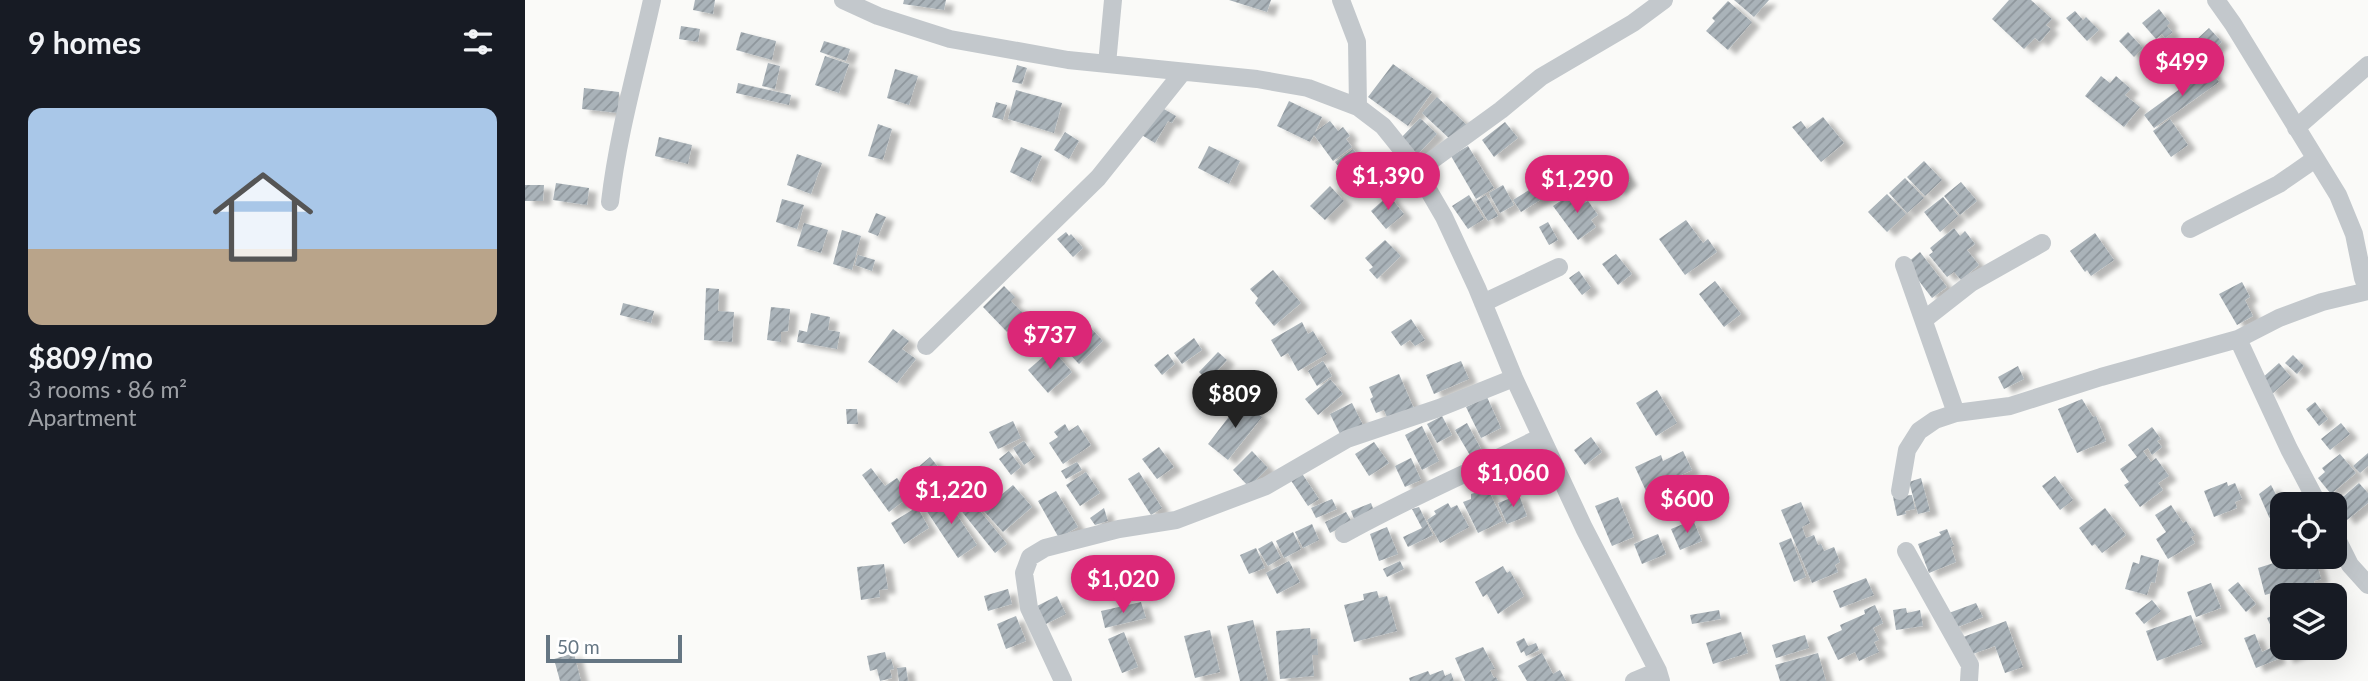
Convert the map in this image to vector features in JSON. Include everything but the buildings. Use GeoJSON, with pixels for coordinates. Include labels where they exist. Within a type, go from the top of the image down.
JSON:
{"type":"FeatureCollection","features":[{"type":"Feature","properties":{"kind":"street"},"geometry":{"type":"LineString","coordinates":[[610,202],[624,128],[625,107],[652,0]]}},
{"type":"Feature","properties":{"kind":"street"},"geometry":{"type":"LineString","coordinates":[[843,0],[878,16],[950,40],[1068,60],[1257,79],[1308,88],[1358,107],[1383,126],[1417,171],[1444,217],[1541,437],[1659,676],[1634,681]]}},
{"type":"Feature","properties":{"kind":"street"},"geometry":{"type":"LineString","coordinates":[[1107,64],[1113,0]]}},
{"type":"Feature","properties":{"kind":"street"},"geometry":{"type":"LineString","coordinates":[[1341,0],[1357,42],[1358,107]]}},
{"type":"Feature","properties":{"kind":"street"},"geometry":{"type":"LineString","coordinates":[[1417,171],[1541,77],[1633,23],[1664,0]]}},
{"type":"Feature","properties":{"kind":"street"},"geometry":{"type":"LineString","coordinates":[[1900,491],[1907,450],[1919,431],[1935,420],[1956,413],[2010,406],[2101,377],[2238,339],[2279,318],[2322,302],[2368,291],[2354,234],[2338,195],[2216,0]]}},
{"type":"Feature","properties":{"kind":"street"},"geometry":{"type":"LineString","coordinates":[[2296,128],[2368,65]]}},
{"type":"Feature","properties":{"kind":"street"},"geometry":{"type":"LineString","coordinates":[[926,346],[1098,178],[1182,72]]}},
{"type":"Feature","properties":{"kind":"street"},"geometry":{"type":"LineString","coordinates":[[2190,229],[2279,184],[2315,159]]}},
{"type":"Feature","properties":{"kind":"street"},"geometry":{"type":"LineString","coordinates":[[1924,319],[1971,283],[2042,243]]}},
{"type":"Feature","properties":{"kind":"street"},"geometry":{"type":"LineString","coordinates":[[1904,265],[1956,413]]}},
{"type":"Feature","properties":{"kind":"street"},"geometry":{"type":"LineString","coordinates":[[1483,303],[1559,267]]}},
{"type":"Feature","properties":{"kind":"street"},"geometry":{"type":"LineString","coordinates":[[2238,339],[2312,492]]}},
{"type":"Feature","properties":{"kind":"street"},"geometry":{"type":"LineString","coordinates":[[1063,681],[1030,608],[1024,573],[1030,557],[1045,548],[1119,529],[1176,520],[1266,486],[1347,439],[1439,408],[1514,378]]}},
{"type":"Feature","properties":{"kind":"street"},"geometry":{"type":"LineString","coordinates":[[1343,534],[1422,492],[1469,473],[1541,437]]}},
{"type":"Feature","properties":{"kind":"street"},"geometry":{"type":"LineString","coordinates":[[1906,551],[1969,665],[1969,681]]}},
{"type":"Feature","properties":{"kind":"street"},"geometry":{"type":"LineString","coordinates":[[2347,559],[2368,585]]}}]}
